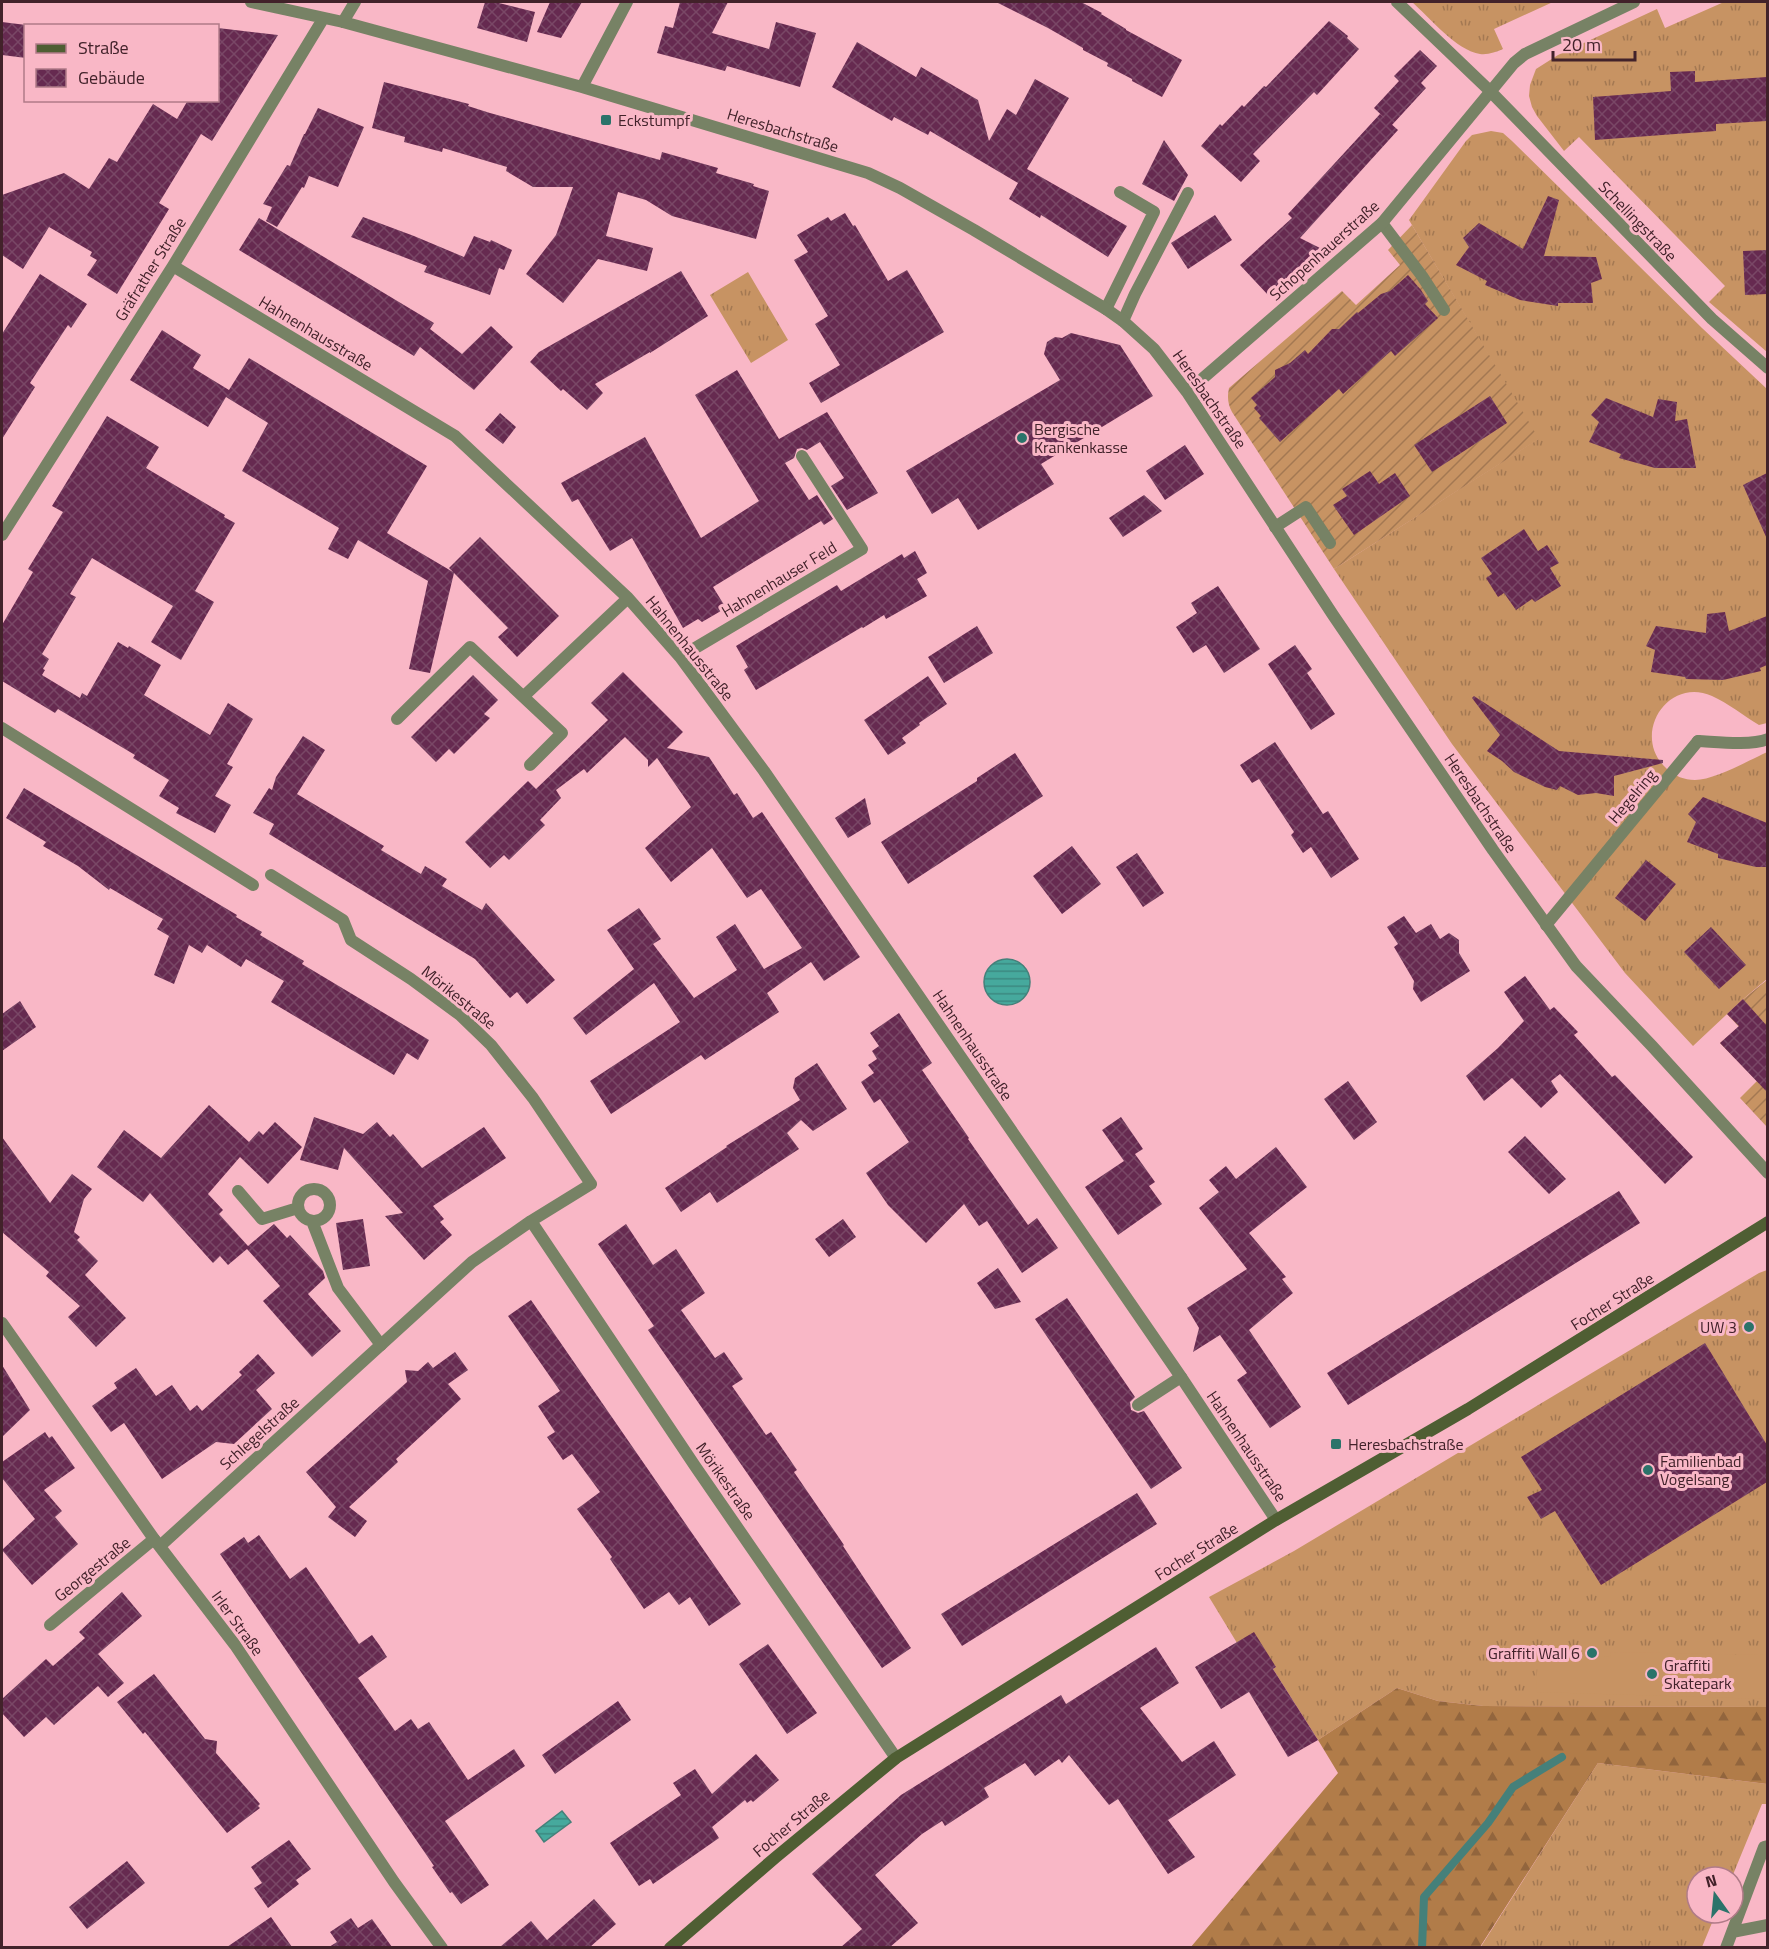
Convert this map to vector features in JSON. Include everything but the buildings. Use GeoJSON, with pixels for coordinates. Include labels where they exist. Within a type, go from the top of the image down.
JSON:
{"type":"FeatureCollection","features":[{"type":"Feature","properties":{"kind":"main road","name":"Focher Straße"},"geometry":{"type":"LineString","coordinates":[[670,1947],[896,1758],[1276,1520],[1468,1409],[1767,1222]]}},
{"type":"Feature","properties":{"kind":"street","name":"Heresbachstraße"},"geometry":{"type":"LineString","coordinates":[[251,2],[343,22],[582,87],[868,173],[900,188],[965,225],[1123,321],[1154,349],[1187,392],[1339,625],[1576,966],[1767,1173]]}},
{"type":"Feature","properties":{"kind":"street"},"geometry":{"type":"LineString","coordinates":[[343,22],[355,2]]}},
{"type":"Feature","properties":{"kind":"street"},"geometry":{"type":"LineString","coordinates":[[582,87],[627,2]]}},
{"type":"Feature","properties":{"kind":"street"},"geometry":{"type":"LineString","coordinates":[[1397,2],[1490,91]]}},
{"type":"Feature","properties":{"kind":"street","name":"Schopenhauerstraße"},"geometry":{"type":"LineString","coordinates":[[1187,392],[1382,223],[1514,63],[1525,54],[1634,2]]}},
{"type":"Feature","properties":{"kind":"street","name":"Gräfrather Straße"},"geometry":{"type":"LineString","coordinates":[[2,535],[173,266],[323,19]]}},
{"type":"Feature","properties":{"kind":"street","name":"Schellingstraße"},"geometry":{"type":"LineString","coordinates":[[1490,91],[1676,284],[1767,368]]}},
{"type":"Feature","properties":{"kind":"street"},"geometry":{"type":"LineString","coordinates":[[1106,309],[1154,212],[1120,192]]}},
{"type":"Feature","properties":{"kind":"street"},"geometry":{"type":"LineString","coordinates":[[1123,321],[1188,193]]}},
{"type":"Feature","properties":{"kind":"street"},"geometry":{"type":"LineString","coordinates":[[1382,223],[1422,276],[1444,310]]}},
{"type":"Feature","properties":{"kind":"street","name":"Hahnenhausstraße"},"geometry":{"type":"LineString","coordinates":[[173,266],[455,436],[628,598],[680,657],[829,863],[1181,1377],[1276,1520]]}},
{"type":"Feature","properties":{"kind":"street","name":"Hahnenhauser Feld"},"geometry":{"type":"LineString","coordinates":[[680,657],[862,549],[802,456]]}},
{"type":"Feature","properties":{"kind":"street"},"geometry":{"type":"LineString","coordinates":[[1275,527],[1306,507],[1330,543]]}},
{"type":"Feature","properties":{"kind":"street","name":"Hahnenhausstraße"},"geometry":{"type":"LineString","coordinates":[[524,696],[628,598]]}},
{"type":"Feature","properties":{"kind":"street"},"geometry":{"type":"LineString","coordinates":[[397,719],[470,646],[562,733],[530,765]]}},
{"type":"Feature","properties":{"kind":"street"},"geometry":{"type":"LineString","coordinates":[[2,728],[253,885]]}},
{"type":"Feature","properties":{"kind":"street","name":"Hegelring"},"geometry":{"type":"LineString","coordinates":[[1546,925],[1698,741],[1729,742],[1767,739]]}},
{"type":"Feature","properties":{"kind":"street","name":"Mörikestraße"},"geometry":{"type":"LineString","coordinates":[[271,875],[343,920],[351,940],[411,979],[460,1015],[491,1045],[533,1098],[591,1184]]}},
{"type":"Feature","properties":{"kind":"street","name":"Schlegelstraße"},"geometry":{"type":"LineString","coordinates":[[157,1543],[472,1262],[531,1221],[591,1184]]}},
{"type":"Feature","properties":{"kind":"street"},"geometry":{"type":"LineString","coordinates":[[314,1189],[323,1192],[329,1201],[328,1211],[322,1218],[312,1221],[303,1217],[298,1208],[298,1202],[303,1193],[314,1189]]}},
{"type":"Feature","properties":{"kind":"street"},"geometry":{"type":"LineString","coordinates":[[238,1191],[262,1219],[298,1208]]}},
{"type":"Feature","properties":{"kind":"street"},"geometry":{"type":"LineString","coordinates":[[312,1221],[338,1288],[381,1345]]}},
{"type":"Feature","properties":{"kind":"street","name":"Mörikestraße"},"geometry":{"type":"LineString","coordinates":[[531,1221],[700,1474],[896,1758]]}},
{"type":"Feature","properties":{"kind":"street","name":"Irler Straße"},"geometry":{"type":"LineString","coordinates":[[2,1323],[157,1543],[235,1645],[394,1882],[442,1947]]}},
{"type":"Feature","properties":{"kind":"street"},"geometry":{"type":"LineString","coordinates":[[1138,1405],[1181,1377]]}},
{"type":"Feature","properties":{"kind":"street","name":"Georgestraße"},"geometry":{"type":"LineString","coordinates":[[50,1625],[157,1543]]}},
{"type":"Feature","properties":{"kind":"street"},"geometry":{"type":"LineString","coordinates":[[1726,1947],[1766,1846]]}},
{"type":"Feature","properties":{"kind":"street"},"geometry":{"type":"LineString","coordinates":[[1732,1932],[1767,1925]]}},
{"type":"Feature","properties":{"kind":"green space"},"geometry":{"type":"Polygon","coordinates":[[[1412,2],[1553,2],[1494,29],[1503,49],[1480,54],[1462,47],[1412,2]]]}},
{"type":"Feature","properties":{"kind":"green space"},"geometry":{"type":"Polygon","coordinates":[[[1724,2],[1767,2],[1767,352],[1709,302],[1725,286],[1579,137],[1564,151],[1537,116],[1529,96],[1536,69],[1558,55],[1657,9],[1665,28],[1724,2]]]}},
{"type":"Feature","properties":{"kind":"green space"},"geometry":{"type":"Polygon","coordinates":[[[1491,131],[1503,133],[1512,141],[1767,389],[1767,723],[1759,725],[1718,699],[1696,692],[1681,694],[1668,702],[1659,713],[1653,726],[1652,741],[1656,756],[1667,769],[1687,779],[1712,777],[1767,752],[1767,979],[1693,1046],[1625,973],[1452,744],[1334,569],[1538,439],[1409,220],[1466,141],[1472,135],[1491,131]]]}},
{"type":"Feature","properties":{"kind":"green space"},"geometry":{"type":"Polygon","coordinates":[[[1412,225],[1539,439],[1334,569],[1232,412],[1228,401],[1229,388],[1342,291],[1356,305],[1400,265],[1388,250],[1412,225]]]}},
{"type":"Feature","properties":{"kind":"green space"},"geometry":{"type":"Polygon","coordinates":[[[748,272],[788,340],[751,363],[710,295],[748,272]]]}},
{"type":"Feature","properties":{"kind":"green space"},"geometry":{"type":"Polygon","coordinates":[[[1767,980],[1767,1127],[1740,1098],[1757,1081],[1720,1043],[1739,1027],[1727,1014],[1767,980]]]}},
{"type":"Feature","properties":{"kind":"green space"},"geometry":{"type":"Polygon","coordinates":[[[1767,1270],[1767,1707],[1483,1706],[1438,1701],[1397,1688],[1318,1740],[1273,1669],[1276,1667],[1237,1643],[1209,1597],[1294,1551],[1767,1270]]]}},
{"type":"Feature","properties":{"kind":"green space","name":"Graffiti Skatepark"},"geometry":{"type":"Polygon","coordinates":[[[1611,1652],[1767,1655],[1767,1699],[1536,1692],[1538,1654],[1610,1657],[1611,1652]]]}},
{"type":"Feature","properties":{"kind":"green space"},"geometry":{"type":"Polygon","coordinates":[[[1397,1688],[1438,1701],[1483,1706],[1767,1707],[1767,1784],[1598,1763],[1480,1947],[1190,1948],[1338,1773],[1318,1740],[1397,1688]]]}},
{"type":"Feature","properties":{"kind":"green space"},"geometry":{"type":"Polygon","coordinates":[[[1598,1763],[1767,1784],[1767,1804],[1762,1804],[1737,1865],[1685,1865],[1685,1925],[1711,1925],[1702,1947],[1480,1948],[1598,1763]]]}},
{"type":"Feature","properties":{"kind":"shaded area"},"geometry":{"type":"Polygon","coordinates":[[[1007,959],[1023,966],[1030,982],[1023,998],[1007,1005],[991,998],[984,982],[991,966],[1007,959]]]}},
{"type":"Feature","properties":{"kind":"shaded area"},"geometry":{"type":"Polygon","coordinates":[[[562,1811],[571,1822],[544,1842],[536,1831],[562,1811]]]}},
{"type":"Feature","properties":{"kind":"waterway"},"geometry":{"type":"LineString","coordinates":[[1422,1948],[1424,1897],[1488,1823],[1513,1787],[1562,1757]]}},
{"type":"Feature","properties":{"kind":"place","name":"Eckstumpf"},"geometry":{"type":"Point","coordinates":[606,120]}},
{"type":"Feature","properties":{"kind":"place","name":"Bergische Krankenkasse"},"geometry":{"type":"Point","coordinates":[1022,438]}},
{"type":"Feature","properties":{"kind":"place","name":"UW 3"},"geometry":{"type":"Point","coordinates":[1749,1327]}},
{"type":"Feature","properties":{"kind":"place","name":"Heresbachstraße"},"geometry":{"type":"Point","coordinates":[1336,1444]}},
{"type":"Feature","properties":{"kind":"place","name":"Familienbad Vogelsang"},"geometry":{"type":"Point","coordinates":[1648,1470]}},
{"type":"Feature","properties":{"kind":"place","name":"Graffiti Wall 6"},"geometry":{"type":"Point","coordinates":[1592,1653]}},
{"type":"Feature","properties":{"kind":"place","name":"Graffiti Skatepark"},"geometry":{"type":"Point","coordinates":[1652,1674]}}]}
